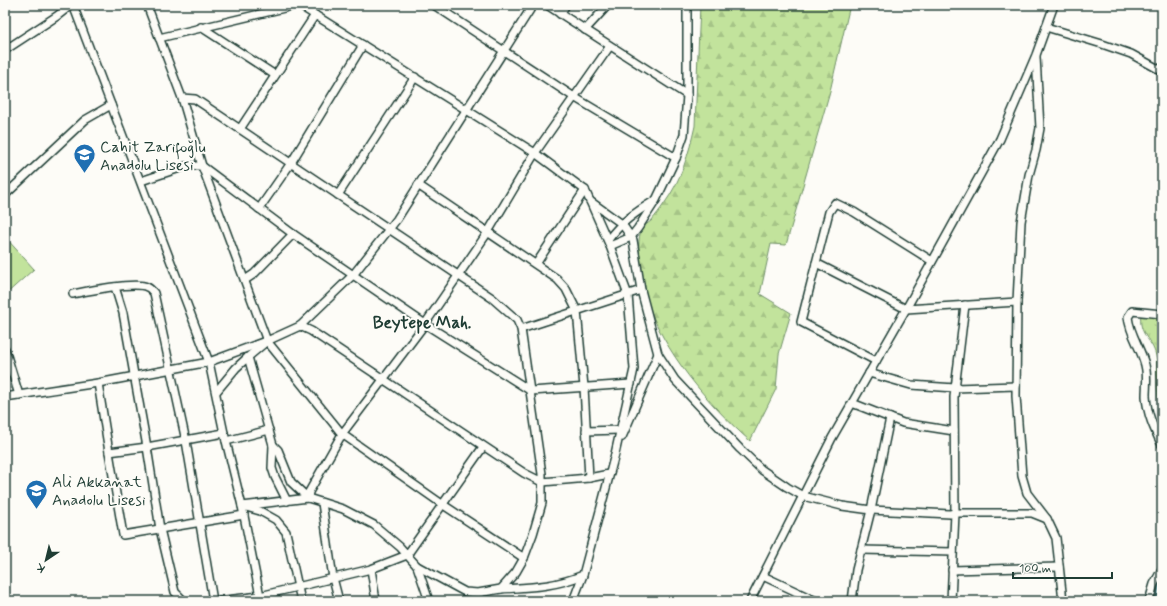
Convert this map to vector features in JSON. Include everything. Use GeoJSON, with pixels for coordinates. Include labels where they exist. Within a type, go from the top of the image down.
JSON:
{"type":"FeatureCollection","features":[{"type":"Feature","properties":{"kind":"street"},"geometry":{"type":"LineString","coordinates":[[5,50],[72,5],[210,362],[224,433],[244,515],[260,599]]}},
{"type":"Feature","properties":{"kind":"street"},"geometry":{"type":"LineString","coordinates":[[147,5],[182,98],[202,166],[267,341],[342,434],[442,504],[524,558]]}},
{"type":"Feature","properties":{"kind":"street"},"geometry":{"type":"LineString","coordinates":[[159,38],[298,5],[535,153],[586,190],[609,243],[628,295],[634,369],[615,454],[583,575],[573,601]]}},
{"type":"Feature","properties":{"kind":"street"},"geometry":{"type":"LineString","coordinates":[[434,5],[574,97],[676,158]]}},
{"type":"Feature","properties":{"kind":"street"},"geometry":{"type":"LineString","coordinates":[[5,397],[98,383],[210,362],[267,341],[300,326],[353,275],[389,229],[533,5]]}},
{"type":"Feature","properties":{"kind":"street"},"geometry":{"type":"LineString","coordinates":[[547,5],[687,95]]}},
{"type":"Feature","properties":{"kind":"street"},"geometry":{"type":"LineString","coordinates":[[560,14],[566,5]]}},
{"type":"Feature","properties":{"kind":"street"},"geometry":{"type":"LineString","coordinates":[[585,30],[608,5]]}},
{"type":"Feature","properties":{"kind":"street"},"geometry":{"type":"LineString","coordinates":[[609,243],[631,237],[656,200],[676,158],[684,136],[687,95],[688,5]]}},
{"type":"Feature","properties":{"kind":"street"},"geometry":{"type":"LineString","coordinates":[[750,601],[832,438],[906,309],[1000,139],[1036,55],[1054,5]]}},
{"type":"Feature","properties":{"kind":"street"},"geometry":{"type":"LineString","coordinates":[[240,129],[315,15]]}},
{"type":"Feature","properties":{"kind":"street"},"geometry":{"type":"LineString","coordinates":[[201,27],[275,76]]}},
{"type":"Feature","properties":{"kind":"street"},"geometry":{"type":"LineString","coordinates":[[1046,27],[1131,54],[1162,71]]}},
{"type":"Feature","properties":{"kind":"street"},"geometry":{"type":"LineString","coordinates":[[259,209],[291,163],[363,45]]}},
{"type":"Feature","properties":{"kind":"street"},"geometry":{"type":"LineString","coordinates":[[308,498],[309,492],[342,434],[425,324],[488,232],[535,153],[610,46]]}},
{"type":"Feature","properties":{"kind":"street"},"geometry":{"type":"LineString","coordinates":[[1036,55],[1040,128],[1029,175],[1021,222],[1017,302],[1016,386],[1022,476],[1027,493],[1047,519],[1056,538],[1063,601]]}},
{"type":"Feature","properties":{"kind":"street"},"geometry":{"type":"LineString","coordinates":[[338,195],[415,77]]}},
{"type":"Feature","properties":{"kind":"street"},"geometry":{"type":"LineString","coordinates":[[182,98],[195,99],[492,298],[516,320],[521,329],[531,391],[542,474],[542,503],[524,558],[516,572],[501,589]]}},
{"type":"Feature","properties":{"kind":"street"},"geometry":{"type":"LineString","coordinates":[[5,195],[85,120],[111,105]]}},
{"type":"Feature","properties":{"kind":"street"},"geometry":{"type":"LineString","coordinates":[[140,181],[186,166],[202,166],[293,234],[425,324],[531,391],[631,384]]}},
{"type":"Feature","properties":{"kind":"street"},"geometry":{"type":"LineString","coordinates":[[418,185],[557,278],[566,289],[577,311],[584,387],[589,478]]}},
{"type":"Feature","properties":{"kind":"street"},"geometry":{"type":"LineString","coordinates":[[536,264],[586,190]]}},
{"type":"Feature","properties":{"kind":"street"},"geometry":{"type":"LineString","coordinates":[[609,243],[616,229],[638,210],[656,200]]}},
{"type":"Feature","properties":{"kind":"street"},"geometry":{"type":"LineString","coordinates":[[590,201],[622,224],[633,240],[641,290],[658,354],[675,380],[740,449],[762,470],[787,488],[803,496],[842,506],[871,510],[950,514],[1032,514],[1047,519]]}},
{"type":"Feature","properties":{"kind":"street"},"geometry":{"type":"LineString","coordinates":[[876,361],[801,322],[828,212],[835,203],[854,212],[932,261]]}},
{"type":"Feature","properties":{"kind":"street"},"geometry":{"type":"LineString","coordinates":[[245,280],[254,274],[293,234]]}},
{"type":"Feature","properties":{"kind":"street"},"geometry":{"type":"LineString","coordinates":[[816,263],[906,309],[1017,302]]}},
{"type":"Feature","properties":{"kind":"street"},"geometry":{"type":"LineString","coordinates":[[73,294],[115,287],[142,285],[154,293],[186,440],[213,601]]}},
{"type":"Feature","properties":{"kind":"street"},"geometry":{"type":"LineString","coordinates":[[115,287],[123,313],[160,529],[175,592],[184,601]]}},
{"type":"Feature","properties":{"kind":"street"},"geometry":{"type":"LineString","coordinates":[[521,329],[641,290]]}},
{"type":"Feature","properties":{"kind":"street"},"geometry":{"type":"LineString","coordinates":[[950,601],[955,513],[955,388],[965,305]]}},
{"type":"Feature","properties":{"kind":"street"},"geometry":{"type":"LineString","coordinates":[[1162,314],[1132,311],[1128,317],[1132,334],[1146,368],[1148,410],[1151,422],[1162,445]]}},
{"type":"Feature","properties":{"kind":"street"},"geometry":{"type":"LineString","coordinates":[[300,326],[383,379],[483,447],[524,473],[542,482],[589,478],[609,474]]}},
{"type":"Feature","properties":{"kind":"street"},"geometry":{"type":"LineString","coordinates":[[216,392],[236,368],[267,341]]}},
{"type":"Feature","properties":{"kind":"street"},"geometry":{"type":"LineString","coordinates":[[5,349],[20,395]]}},
{"type":"Feature","properties":{"kind":"street"},"geometry":{"type":"LineString","coordinates":[[615,454],[658,354]]}},
{"type":"Feature","properties":{"kind":"street"},"geometry":{"type":"LineString","coordinates":[[248,357],[273,445],[272,468],[275,477],[288,501]]}},
{"type":"Feature","properties":{"kind":"street"},"geometry":{"type":"LineString","coordinates":[[869,373],[912,385],[955,388],[1016,386]]}},
{"type":"Feature","properties":{"kind":"street"},"geometry":{"type":"LineString","coordinates":[[98,383],[123,535],[244,515]]}},
{"type":"Feature","properties":{"kind":"street"},"geometry":{"type":"LineString","coordinates":[[852,403],[903,423],[954,431]]}},
{"type":"Feature","properties":{"kind":"street"},"geometry":{"type":"LineString","coordinates":[[852,601],[856,570],[871,510],[890,418]]}},
{"type":"Feature","properties":{"kind":"street"},"geometry":{"type":"LineString","coordinates":[[226,441],[269,430]]}},
{"type":"Feature","properties":{"kind":"street"},"geometry":{"type":"LineString","coordinates":[[586,431],[620,430]]}},
{"type":"Feature","properties":{"kind":"street"},"geometry":{"type":"LineString","coordinates":[[109,452],[147,448],[224,433]]}},
{"type":"Feature","properties":{"kind":"street"},"geometry":{"type":"LineString","coordinates":[[273,445],[278,450],[291,482],[308,498],[343,509],[374,525],[400,547],[417,566],[465,592],[478,593],[501,589],[548,586],[583,575]]}},
{"type":"Feature","properties":{"kind":"street"},"geometry":{"type":"LineString","coordinates":[[217,601],[260,599],[297,586],[371,569],[406,555],[483,447]]}},
{"type":"Feature","properties":{"kind":"street"},"geometry":{"type":"LineString","coordinates":[[242,506],[308,498]]}},
{"type":"Feature","properties":{"kind":"street"},"geometry":{"type":"LineString","coordinates":[[322,503],[333,578],[339,601]]}},
{"type":"Feature","properties":{"kind":"street"},"geometry":{"type":"LineString","coordinates":[[242,506],[260,511],[276,520],[286,532],[301,601]]}},
{"type":"Feature","properties":{"kind":"street"},"geometry":{"type":"LineString","coordinates":[[861,550],[953,552]]}},
{"type":"Feature","properties":{"kind":"street"},"geometry":{"type":"LineString","coordinates":[[417,566],[429,601]]}},
{"type":"Feature","properties":{"kind":"street"},"geometry":{"type":"LineString","coordinates":[[952,570],[1059,567]]}},
{"type":"Feature","properties":{"kind":"street"},"geometry":{"type":"LineString","coordinates":[[1149,601],[1154,584],[1162,568]]}},
{"type":"Feature","properties":{"kind":"street"},"geometry":{"type":"LineString","coordinates":[[371,569],[376,601]]}},
{"type":"Feature","properties":{"kind":"street"},"geometry":{"type":"LineString","coordinates":[[763,576],[816,601]]}},
{"type":"Feature","properties":{"kind":"street"},"geometry":{"type":"LineString","coordinates":[[465,592],[470,601]]}},
{"type":"Feature","properties":{"kind":"green space"},"geometry":{"type":"Polygon","coordinates":[[[700,5],[850,5],[830,91],[786,245],[771,244],[760,294],[791,313],[779,354],[776,389],[750,441],[718,411],[675,357],[654,318],[646,298],[640,265],[640,232],[651,221],[675,186],[687,156],[695,126],[700,5]]]}},
{"type":"Feature","properties":{"kind":"green space"},"geometry":{"type":"Polygon","coordinates":[[[5,237],[34,269],[5,295],[5,237]]]}},
{"type":"Feature","properties":{"kind":"green space"},"geometry":{"type":"Polygon","coordinates":[[[1141,313],[1162,315],[1162,416],[1158,397],[1156,356],[1152,345],[1143,332],[1141,313]]]}},
{"type":"Feature","properties":{"kind":"waterway"},"geometry":{"type":"LineString","coordinates":[[1156,601],[1160,578]]}},
{"type":"Feature","properties":{"kind":"place","name":"Cahit Zarifoğlu Anadolu Lisesi"},"geometry":{"type":"Point","coordinates":[84,174]}},
{"type":"Feature","properties":{"kind":"place","name":"Ali Akkanat Anadolu Lisesi"},"geometry":{"type":"Point","coordinates":[36,510]}},
{"type":"Feature","properties":{"kind":"district","name":"Beytepe Mah."},"geometry":{"type":"Point","coordinates":[422,322]}}]}
